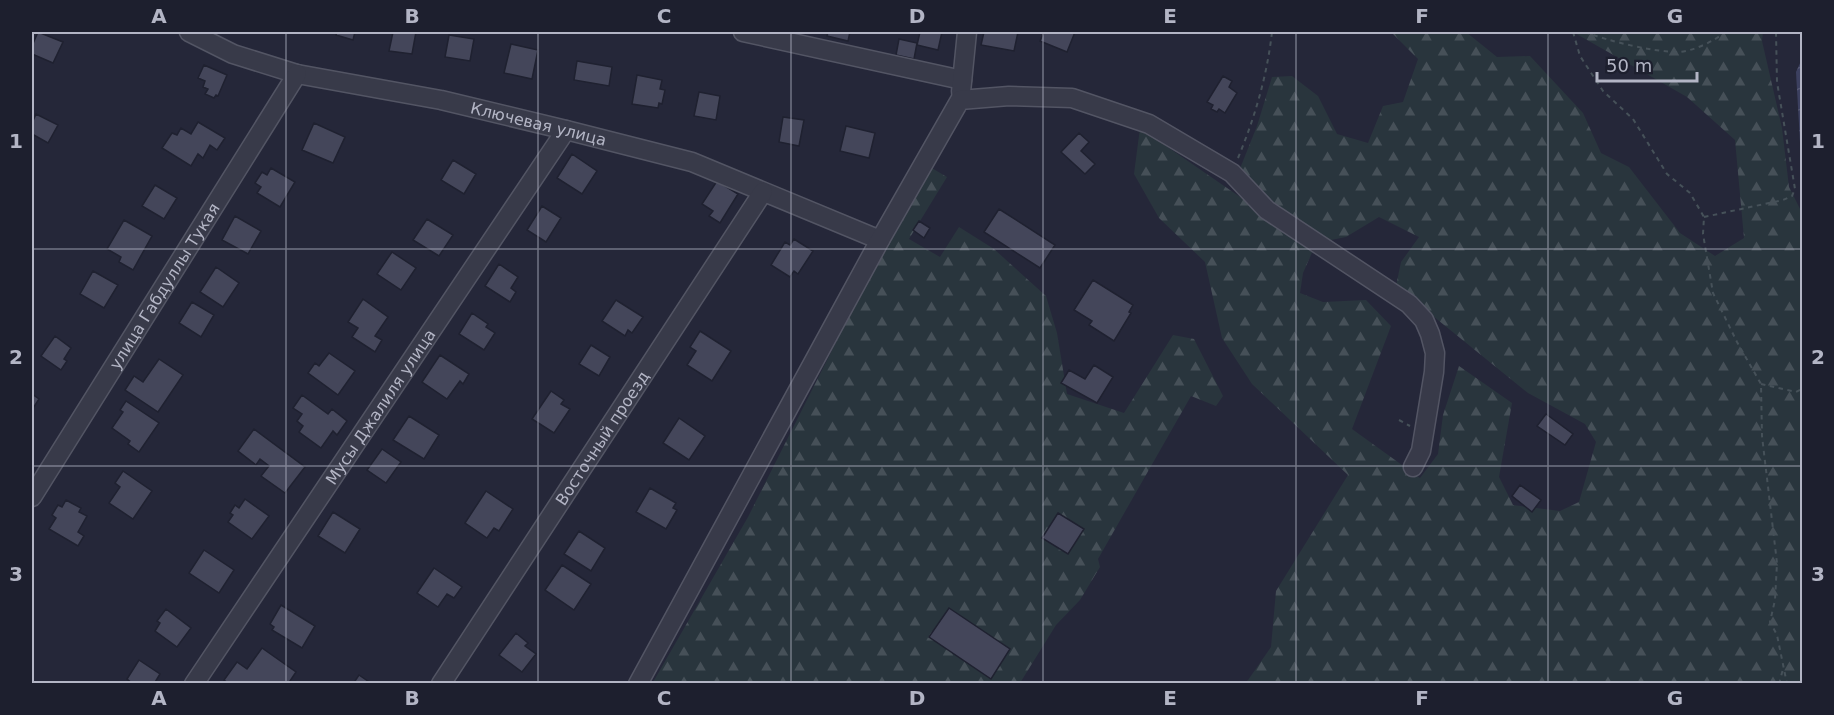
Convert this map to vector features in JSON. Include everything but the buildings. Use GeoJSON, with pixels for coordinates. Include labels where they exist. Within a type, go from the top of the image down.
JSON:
{"type":"FeatureCollection","features":[{"type":"Feature","properties":{"kind":"street","name":"Ключевая улица"},"geometry":{"type":"LineString","coordinates":[[189,32],[233,54],[297,74],[441,100],[692,162],[880,240]]}},
{"type":"Feature","properties":{"kind":"street"},"geometry":{"type":"LineString","coordinates":[[744,32],[962,80]]}},
{"type":"Feature","properties":{"kind":"street"},"geometry":{"type":"LineString","coordinates":[[638,684],[880,240],[960,100],[967,32]]}},
{"type":"Feature","properties":{"kind":"street","name":"улица Габдуллы Тукая"},"geometry":{"type":"LineString","coordinates":[[32,497],[297,74]]}},
{"type":"Feature","properties":{"kind":"street"},"geometry":{"type":"LineString","coordinates":[[960,100],[1009,96],[1072,98],[1149,124],[1232,172],[1267,210],[1393,292],[1424,320],[1435,352],[1434,372],[1421,451],[1413,467]]}},
{"type":"Feature","properties":{"kind":"street","name":"Мусы Джалиля улица"},"geometry":{"type":"LineString","coordinates":[[194,684],[566,130]]}},
{"type":"Feature","properties":{"kind":"street","name":"Восточный проезд"},"geometry":{"type":"LineString","coordinates":[[441,684],[763,192]]}},
{"type":"Feature","properties":{"kind":"path"},"geometry":{"type":"LineString","coordinates":[[1232,172],[1259,100],[1272,32]]}},
{"type":"Feature","properties":{"kind":"path"},"geometry":{"type":"LineString","coordinates":[[1573,32],[1580,56],[1603,91],[1634,119],[1667,174],[1690,193],[1704,217],[1703,234],[1713,293],[1761,384],[1762,436],[1777,563],[1775,600],[1770,622],[1777,635],[1787,684]]}},
{"type":"Feature","properties":{"kind":"path"},"geometry":{"type":"LineString","coordinates":[[1585,32],[1662,51],[1680,52],[1716,40],[1725,32]]}},
{"type":"Feature","properties":{"kind":"path"},"geometry":{"type":"LineString","coordinates":[[1704,217],[1783,201],[1792,196],[1795,189],[1777,82],[1776,32]]}},
{"type":"Feature","properties":{"kind":"path"},"geometry":{"type":"LineString","coordinates":[[1761,384],[1796,392],[1803,389]]}},
{"type":"Feature","properties":{"kind":"path"},"geometry":{"type":"LineString","coordinates":[[1779,684],[1784,667]]}},
{"type":"Feature","properties":{"kind":"green space"},"geometry":{"type":"Polygon","coordinates":[[[1391,32],[1466,32],[1497,57],[1530,56],[1583,113],[1601,153],[1629,167],[1680,233],[1715,256],[1744,238],[1735,140],[1687,97],[1573,32],[1763,32],[1762,41],[1782,128],[1789,187],[1802,213],[1802,683],[1246,683],[1271,647],[1276,591],[1348,475],[1252,384],[1222,338],[1205,262],[1159,218],[1134,174],[1140,128],[1314,248],[1303,273],[1300,293],[1323,302],[1366,300],[1391,326],[1352,429],[1420,478],[1438,454],[1443,415],[1459,366],[1512,403],[1499,477],[1513,505],[1560,511],[1579,502],[1596,442],[1585,424],[1528,393],[1396,286],[1401,262],[1419,237],[1379,217],[1346,237],[1326,241],[1279,210],[1239,171],[1257,126],[1272,77],[1292,76],[1318,96],[1337,134],[1368,143],[1383,106],[1403,102],[1418,59],[1391,32]]]}},
{"type":"Feature","properties":{"kind":"green space"},"geometry":{"type":"Polygon","coordinates":[[[930,167],[947,177],[909,239],[940,257],[959,227],[994,249],[1046,296],[1057,333],[1067,394],[1124,413],[1173,335],[1194,339],[1223,396],[1216,406],[1191,396],[1098,559],[1100,567],[1080,600],[1056,625],[1020,683],[652,684],[748,517],[884,247],[930,167]]]}},
{"type":"Feature","properties":{"kind":"water"},"geometry":{"type":"Polygon","coordinates":[[[1802,59],[1802,144],[1800,142],[1796,72],[1802,59]]]}}]}
